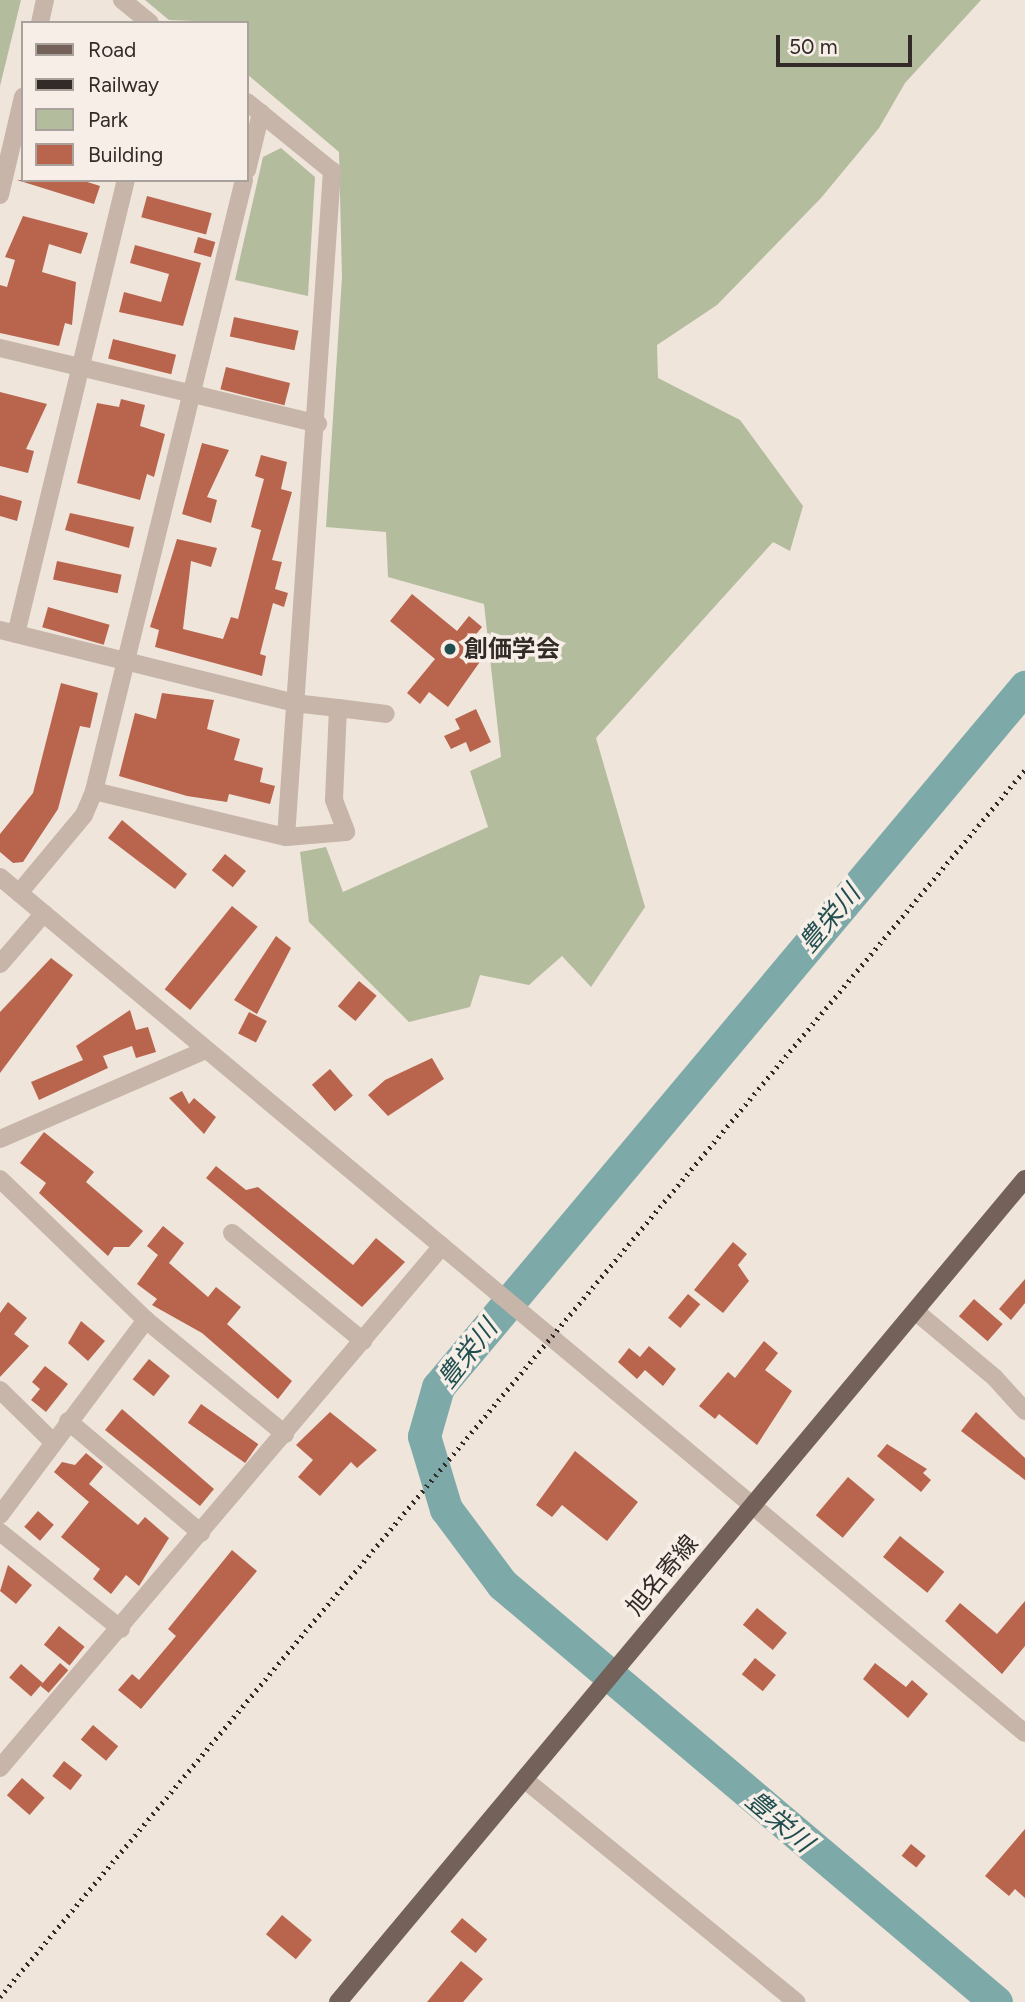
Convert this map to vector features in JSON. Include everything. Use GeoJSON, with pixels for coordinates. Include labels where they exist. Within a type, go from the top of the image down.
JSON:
{"type":"FeatureCollection","features":[{"type":"Feature","properties":{"kind":"main road","name":"旭名寄線"},"geometry":{"type":"LineString","coordinates":[[338,2002],[1025,1179]]}},
{"type":"Feature","properties":{"kind":"street"},"geometry":{"type":"LineString","coordinates":[[40,21],[45,0]]}},
{"type":"Feature","properties":{"kind":"street"},"geometry":{"type":"LineString","coordinates":[[122,0],[148,21]]}},
{"type":"Feature","properties":{"kind":"street"},"geometry":{"type":"LineString","coordinates":[[0,195],[21,106]]}},
{"type":"Feature","properties":{"kind":"street"},"geometry":{"type":"LineString","coordinates":[[248,161],[254,107]]}},
{"type":"Feature","properties":{"kind":"street"},"geometry":{"type":"LineString","coordinates":[[254,107],[332,171],[318,424],[294,703],[286,836]]}},
{"type":"Feature","properties":{"kind":"street"},"geometry":{"type":"LineString","coordinates":[[126,182],[8,632],[294,703],[386,714]]}},
{"type":"Feature","properties":{"kind":"street"},"geometry":{"type":"LineString","coordinates":[[19,892],[84,815],[93,791],[244,182]]}},
{"type":"Feature","properties":{"kind":"street"},"geometry":{"type":"LineString","coordinates":[[0,348],[318,424]]}},
{"type":"Feature","properties":{"kind":"street"},"geometry":{"type":"LineString","coordinates":[[93,791],[286,836],[346,832],[334,800],[338,708]]}},
{"type":"Feature","properties":{"kind":"street"},"geometry":{"type":"LineString","coordinates":[[0,877],[1025,1732]]}},
{"type":"Feature","properties":{"kind":"street"},"geometry":{"type":"LineString","coordinates":[[0,964],[44,913]]}},
{"type":"Feature","properties":{"kind":"street"},"geometry":{"type":"LineString","coordinates":[[0,1139],[206,1050]]}},
{"type":"Feature","properties":{"kind":"street"},"geometry":{"type":"LineString","coordinates":[[0,1179],[146,1320],[285,1434]]}},
{"type":"Feature","properties":{"kind":"street"},"geometry":{"type":"LineString","coordinates":[[232,1233],[363,1341]]}},
{"type":"Feature","properties":{"kind":"street"},"geometry":{"type":"LineString","coordinates":[[0,1768],[121,1629],[442,1246]]}},
{"type":"Feature","properties":{"kind":"street"},"geometry":{"type":"LineString","coordinates":[[915,1311],[995,1378],[1025,1411]]}},
{"type":"Feature","properties":{"kind":"street"},"geometry":{"type":"LineString","coordinates":[[0,1516],[52,1441],[146,1320]]}},
{"type":"Feature","properties":{"kind":"street"},"geometry":{"type":"LineString","coordinates":[[0,1390],[52,1441]]}},
{"type":"Feature","properties":{"kind":"street"},"geometry":{"type":"LineString","coordinates":[[68,1421],[201,1533]]}},
{"type":"Feature","properties":{"kind":"street"},"geometry":{"type":"LineString","coordinates":[[0,1532],[121,1629]]}},
{"type":"Feature","properties":{"kind":"street"},"geometry":{"type":"LineString","coordinates":[[524,1779],[796,2002]]}},
{"type":"Feature","properties":{"kind":"green space"},"geometry":{"type":"Polygon","coordinates":[[[0,0],[21,0],[0,86],[0,0]]]}},
{"type":"Feature","properties":{"kind":"green space"},"geometry":{"type":"Polygon","coordinates":[[[145,0],[981,0],[905,83],[879,128],[821,198],[717,305],[657,345],[658,378],[740,420],[803,506],[790,551],[773,542],[596,738],[645,907],[591,987],[562,956],[529,985],[480,975],[470,1007],[409,1022],[309,922],[300,852],[326,847],[343,892],[488,827],[470,771],[501,757],[484,604],[388,577],[386,532],[326,527],[342,277],[339,152],[248,75],[248,21],[169,20],[145,0]]]}},
{"type":"Feature","properties":{"kind":"green space"},"geometry":{"type":"Polygon","coordinates":[[[281,148],[315,177],[308,296],[235,280],[263,157],[281,148]]]}},
{"type":"Feature","properties":{"kind":"building"},"geometry":{"type":"Polygon","coordinates":[[[23,182],[87,182],[100,186],[94,204],[23,182]]]}},
{"type":"Feature","properties":{"kind":"building"},"geometry":{"type":"Polygon","coordinates":[[[147,196],[212,213],[206,235],[141,217],[147,196]]]}},
{"type":"Feature","properties":{"kind":"building"},"geometry":{"type":"Polygon","coordinates":[[[23,216],[88,233],[81,254],[49,244],[42,272],[76,282],[72,325],[65,323],[59,346],[0,333],[0,285],[7,287],[15,260],[5,257],[23,216]]]}},
{"type":"Feature","properties":{"kind":"building"},"geometry":{"type":"Polygon","coordinates":[[[198,237],[215,242],[211,257],[194,252],[198,237]]]}},
{"type":"Feature","properties":{"kind":"building"},"geometry":{"type":"Polygon","coordinates":[[[135,245],[201,263],[183,326],[119,312],[124,292],[161,302],[169,274],[130,263],[135,245]]]}},
{"type":"Feature","properties":{"kind":"building"},"geometry":{"type":"Polygon","coordinates":[[[234,317],[299,331],[294,350],[230,337],[234,317]]]}},
{"type":"Feature","properties":{"kind":"building"},"geometry":{"type":"Polygon","coordinates":[[[113,339],[176,355],[171,374],[108,358],[113,339]]]}},
{"type":"Feature","properties":{"kind":"building"},"geometry":{"type":"Polygon","coordinates":[[[226,367],[290,383],[284,405],[220,389],[226,367]]]}},
{"type":"Feature","properties":{"kind":"building"},"geometry":{"type":"Polygon","coordinates":[[[0,392],[47,404],[26,449],[34,451],[28,473],[0,466],[0,392]]]}},
{"type":"Feature","properties":{"kind":"building"},"geometry":{"type":"Polygon","coordinates":[[[121,399],[145,405],[140,426],[165,434],[154,477],[147,474],[140,500],[77,483],[97,403],[119,407],[121,399]]]}},
{"type":"Feature","properties":{"kind":"building"},"geometry":{"type":"Polygon","coordinates":[[[202,443],[229,450],[207,497],[217,500],[211,523],[182,514],[202,443]]]}},
{"type":"Feature","properties":{"kind":"building"},"geometry":{"type":"Polygon","coordinates":[[[261,455],[287,462],[281,489],[292,492],[272,560],[282,562],[275,589],[288,593],[284,607],[273,603],[260,654],[266,656],[262,676],[155,647],[159,630],[150,627],[177,539],[217,548],[211,567],[191,561],[183,629],[223,639],[231,617],[238,619],[261,530],[251,527],[264,479],[255,476],[261,455]]]}},
{"type":"Feature","properties":{"kind":"building"},"geometry":{"type":"Polygon","coordinates":[[[0,495],[22,501],[17,521],[0,516],[0,495]]]}},
{"type":"Feature","properties":{"kind":"building"},"geometry":{"type":"Polygon","coordinates":[[[70,513],[134,527],[129,548],[65,530],[70,513]]]}},
{"type":"Feature","properties":{"kind":"building"},"geometry":{"type":"Polygon","coordinates":[[[57,561],[122,575],[118,593],[53,580],[57,561]]]}},
{"type":"Feature","properties":{"kind":"building","name":"創価学会"},"geometry":{"type":"Polygon","coordinates":[[[412,594],[457,631],[469,616],[482,627],[469,643],[484,656],[448,707],[429,692],[420,704],[407,693],[435,659],[390,621],[412,594]]]}},
{"type":"Feature","properties":{"kind":"building"},"geometry":{"type":"Polygon","coordinates":[[[48,607],[110,625],[104,645],[42,627],[48,607]]]}},
{"type":"Feature","properties":{"kind":"building"},"geometry":{"type":"Polygon","coordinates":[[[61,683],[98,693],[90,728],[80,726],[58,809],[23,862],[13,863],[0,852],[0,834],[33,793],[61,683]]]}},
{"type":"Feature","properties":{"kind":"building"},"geometry":{"type":"Polygon","coordinates":[[[162,693],[214,700],[207,729],[240,739],[234,760],[263,768],[260,782],[275,786],[270,804],[229,794],[227,802],[187,796],[119,776],[135,713],[156,719],[162,693]]]}},
{"type":"Feature","properties":{"kind":"building"},"geometry":{"type":"Polygon","coordinates":[[[476,709],[491,742],[470,752],[466,742],[451,749],[444,736],[460,729],[455,719],[476,709]]]}},
{"type":"Feature","properties":{"kind":"building"},"geometry":{"type":"Polygon","coordinates":[[[122,820],[187,874],[175,889],[108,838],[122,820]]]}},
{"type":"Feature","properties":{"kind":"building"},"geometry":{"type":"Polygon","coordinates":[[[225,854],[246,871],[233,887],[212,870],[225,854]]]}},
{"type":"Feature","properties":{"kind":"building"},"geometry":{"type":"Polygon","coordinates":[[[232,906],[258,927],[190,1010],[165,989],[232,906]]]}},
{"type":"Feature","properties":{"kind":"building"},"geometry":{"type":"Polygon","coordinates":[[[276,936],[291,948],[257,1014],[234,1000],[276,936]]]}},
{"type":"Feature","properties":{"kind":"building"},"geometry":{"type":"Polygon","coordinates":[[[51,958],[73,975],[0,1073],[0,1012],[51,958]]]}},
{"type":"Feature","properties":{"kind":"building"},"geometry":{"type":"Polygon","coordinates":[[[359,981],[377,996],[355,1021],[338,1006],[359,981]]]}},
{"type":"Feature","properties":{"kind":"building"},"geometry":{"type":"Polygon","coordinates":[[[130,1010],[136,1030],[148,1027],[156,1052],[136,1058],[132,1046],[103,1056],[108,1068],[39,1100],[31,1082],[83,1060],[76,1046],[130,1010]]]}},
{"type":"Feature","properties":{"kind":"building"},"geometry":{"type":"Polygon","coordinates":[[[249,1012],[267,1021],[256,1042],[238,1033],[249,1012]]]}},
{"type":"Feature","properties":{"kind":"building"},"geometry":{"type":"Polygon","coordinates":[[[432,1058],[444,1079],[388,1116],[368,1095],[385,1080],[432,1058]]]}},
{"type":"Feature","properties":{"kind":"building"},"geometry":{"type":"Polygon","coordinates":[[[330,1069],[353,1095],[335,1111],[312,1085],[330,1069]]]}},
{"type":"Feature","properties":{"kind":"building"},"geometry":{"type":"Polygon","coordinates":[[[182,1091],[189,1104],[194,1098],[216,1117],[204,1134],[169,1098],[182,1091]]]}},
{"type":"Feature","properties":{"kind":"building"},"geometry":{"type":"Polygon","coordinates":[[[44,1132],[94,1172],[86,1182],[143,1231],[129,1247],[114,1247],[108,1256],[39,1193],[46,1183],[20,1163],[44,1132]]]}},
{"type":"Feature","properties":{"kind":"building"},"geometry":{"type":"Polygon","coordinates":[[[216,1166],[246,1190],[258,1187],[353,1265],[376,1238],[405,1262],[362,1307],[206,1178],[216,1166]]]}},
{"type":"Feature","properties":{"kind":"building"},"geometry":{"type":"Polygon","coordinates":[[[163,1226],[184,1243],[169,1263],[208,1297],[216,1287],[241,1307],[227,1324],[292,1381],[278,1399],[202,1333],[152,1305],[157,1299],[137,1284],[158,1255],[147,1246],[163,1226]]]}},
{"type":"Feature","properties":{"kind":"building"},"geometry":{"type":"Polygon","coordinates":[[[733,1242],[747,1254],[738,1265],[749,1281],[723,1313],[694,1290],[733,1242]]]}},
{"type":"Feature","properties":{"kind":"building"},"geometry":{"type":"Polygon","coordinates":[[[1025,1279],[1025,1303],[1011,1320],[999,1309],[1025,1279]]]}},
{"type":"Feature","properties":{"kind":"building"},"geometry":{"type":"Polygon","coordinates":[[[688,1294],[700,1304],[680,1328],[668,1318],[688,1294]]]}},
{"type":"Feature","properties":{"kind":"building"},"geometry":{"type":"Polygon","coordinates":[[[974,1299],[1003,1324],[988,1341],[959,1316],[974,1299]]]}},
{"type":"Feature","properties":{"kind":"building"},"geometry":{"type":"Polygon","coordinates":[[[8,1302],[27,1318],[14,1334],[29,1346],[0,1377],[0,1313],[8,1302]]]}},
{"type":"Feature","properties":{"kind":"building"},"geometry":{"type":"Polygon","coordinates":[[[81,1321],[105,1341],[88,1361],[68,1343],[81,1321]]]}},
{"type":"Feature","properties":{"kind":"building"},"geometry":{"type":"Polygon","coordinates":[[[764,1341],[778,1353],[765,1370],[792,1391],[757,1445],[719,1414],[715,1419],[699,1406],[728,1372],[735,1378],[764,1341]]]}},
{"type":"Feature","properties":{"kind":"building"},"geometry":{"type":"Polygon","coordinates":[[[649,1346],[676,1369],[663,1386],[645,1370],[637,1379],[618,1362],[629,1348],[640,1357],[649,1346]]]}},
{"type":"Feature","properties":{"kind":"building"},"geometry":{"type":"Polygon","coordinates":[[[149,1359],[170,1376],[154,1396],[133,1379],[149,1359]]]}},
{"type":"Feature","properties":{"kind":"building"},"geometry":{"type":"Polygon","coordinates":[[[45,1366],[68,1384],[46,1412],[31,1400],[40,1389],[32,1382],[45,1366]]]}},
{"type":"Feature","properties":{"kind":"building"},"geometry":{"type":"Polygon","coordinates":[[[201,1404],[258,1444],[245,1463],[188,1423],[201,1404]]]}},
{"type":"Feature","properties":{"kind":"building"},"geometry":{"type":"Polygon","coordinates":[[[122,1409],[214,1489],[200,1506],[105,1430],[122,1409]]]}},
{"type":"Feature","properties":{"kind":"building"},"geometry":{"type":"Polygon","coordinates":[[[330,1412],[377,1450],[357,1468],[351,1462],[320,1496],[298,1477],[313,1460],[296,1445],[330,1412]]]}},
{"type":"Feature","properties":{"kind":"building"},"geometry":{"type":"Polygon","coordinates":[[[976,1412],[1025,1458],[1025,1480],[961,1431],[976,1412]]]}},
{"type":"Feature","properties":{"kind":"building"},"geometry":{"type":"Polygon","coordinates":[[[887,1444],[927,1469],[923,1473],[931,1480],[921,1492],[877,1456],[887,1444]]]}},
{"type":"Feature","properties":{"kind":"building"},"geometry":{"type":"Polygon","coordinates":[[[575,1451],[638,1502],[607,1541],[562,1505],[552,1517],[536,1505],[575,1451]]]}},
{"type":"Feature","properties":{"kind":"building"},"geometry":{"type":"Polygon","coordinates":[[[86,1453],[103,1467],[89,1484],[138,1525],[145,1517],[169,1538],[139,1586],[126,1575],[111,1594],[93,1579],[100,1569],[61,1537],[89,1502],[54,1472],[62,1462],[75,1465],[86,1453]]]}},
{"type":"Feature","properties":{"kind":"building"},"geometry":{"type":"Polygon","coordinates":[[[848,1477],[875,1499],[843,1538],[816,1515],[848,1477]]]}},
{"type":"Feature","properties":{"kind":"building"},"geometry":{"type":"Polygon","coordinates":[[[38,1511],[54,1525],[40,1541],[24,1527],[38,1511]]]}},
{"type":"Feature","properties":{"kind":"building"},"geometry":{"type":"Polygon","coordinates":[[[900,1536],[944,1572],[927,1593],[883,1557],[900,1536]]]}},
{"type":"Feature","properties":{"kind":"building"},"geometry":{"type":"Polygon","coordinates":[[[232,1550],[257,1571],[141,1709],[118,1690],[132,1674],[139,1680],[176,1636],[168,1629],[232,1550]]]}},
{"type":"Feature","properties":{"kind":"building"},"geometry":{"type":"Polygon","coordinates":[[[8,1565],[32,1585],[16,1604],[0,1591],[8,1565]]]}},
{"type":"Feature","properties":{"kind":"building"},"geometry":{"type":"Polygon","coordinates":[[[1025,1601],[1025,1646],[1002,1674],[945,1621],[960,1603],[997,1634],[1025,1601]]]}},
{"type":"Feature","properties":{"kind":"building"},"geometry":{"type":"Polygon","coordinates":[[[757,1608],[787,1633],[773,1650],[743,1625],[757,1608]]]}},
{"type":"Feature","properties":{"kind":"building"},"geometry":{"type":"Polygon","coordinates":[[[59,1626],[85,1647],[70,1665],[44,1645],[59,1626]]]}},
{"type":"Feature","properties":{"kind":"building"},"geometry":{"type":"Polygon","coordinates":[[[755,1658],[776,1675],[763,1691],[742,1674],[755,1658]]]}},
{"type":"Feature","properties":{"kind":"building"},"geometry":{"type":"Polygon","coordinates":[[[60,1663],[68,1670],[49,1693],[40,1686],[60,1663]]]}},
{"type":"Feature","properties":{"kind":"building"},"geometry":{"type":"Polygon","coordinates":[[[875,1663],[906,1687],[912,1680],[928,1694],[908,1718],[863,1679],[875,1663]]]}},
{"type":"Feature","properties":{"kind":"building"},"geometry":{"type":"Polygon","coordinates":[[[21,1664],[43,1683],[31,1697],[9,1678],[21,1664]]]}},
{"type":"Feature","properties":{"kind":"building"},"geometry":{"type":"Polygon","coordinates":[[[93,1725],[118,1746],[106,1761],[81,1740],[93,1725]]]}},
{"type":"Feature","properties":{"kind":"building"},"geometry":{"type":"Polygon","coordinates":[[[64,1761],[82,1775],[70,1790],[52,1776],[64,1761]]]}},
{"type":"Feature","properties":{"kind":"building"},"geometry":{"type":"Polygon","coordinates":[[[22,1778],[45,1798],[30,1815],[7,1795],[22,1778]]]}},
{"type":"Feature","properties":{"kind":"building"},"geometry":{"type":"Polygon","coordinates":[[[1025,1829],[1025,1898],[1015,1889],[1009,1896],[985,1876],[1025,1829]]]}},
{"type":"Feature","properties":{"kind":"building"},"geometry":{"type":"Polygon","coordinates":[[[911,1844],[926,1856],[916,1868],[902,1856],[911,1844]]]}},
{"type":"Feature","properties":{"kind":"building"},"geometry":{"type":"Polygon","coordinates":[[[282,1915],[312,1940],[296,1959],[266,1934],[282,1915]]]}},
{"type":"Feature","properties":{"kind":"building"},"geometry":{"type":"Polygon","coordinates":[[[462,1918],[487,1939],[476,1953],[450,1932],[462,1918]]]}},
{"type":"Feature","properties":{"kind":"building"},"geometry":{"type":"Polygon","coordinates":[[[461,1961],[483,1979],[463,2002],[427,2002],[461,1961]]]}},
{"type":"Feature","properties":{"kind":"waterway","name":"豊栄川"},"geometry":{"type":"LineString","coordinates":[[996,2002],[502,1584],[446,1509],[424,1436],[438,1387],[1025,687]]}},
{"type":"Feature","properties":{"kind":"railway"},"geometry":{"type":"LineString","coordinates":[[0,1997],[1025,770]]}},
{"type":"Feature","properties":{"kind":"place","name":"創価学会"},"geometry":{"type":"Point","coordinates":[450,649]}}]}
